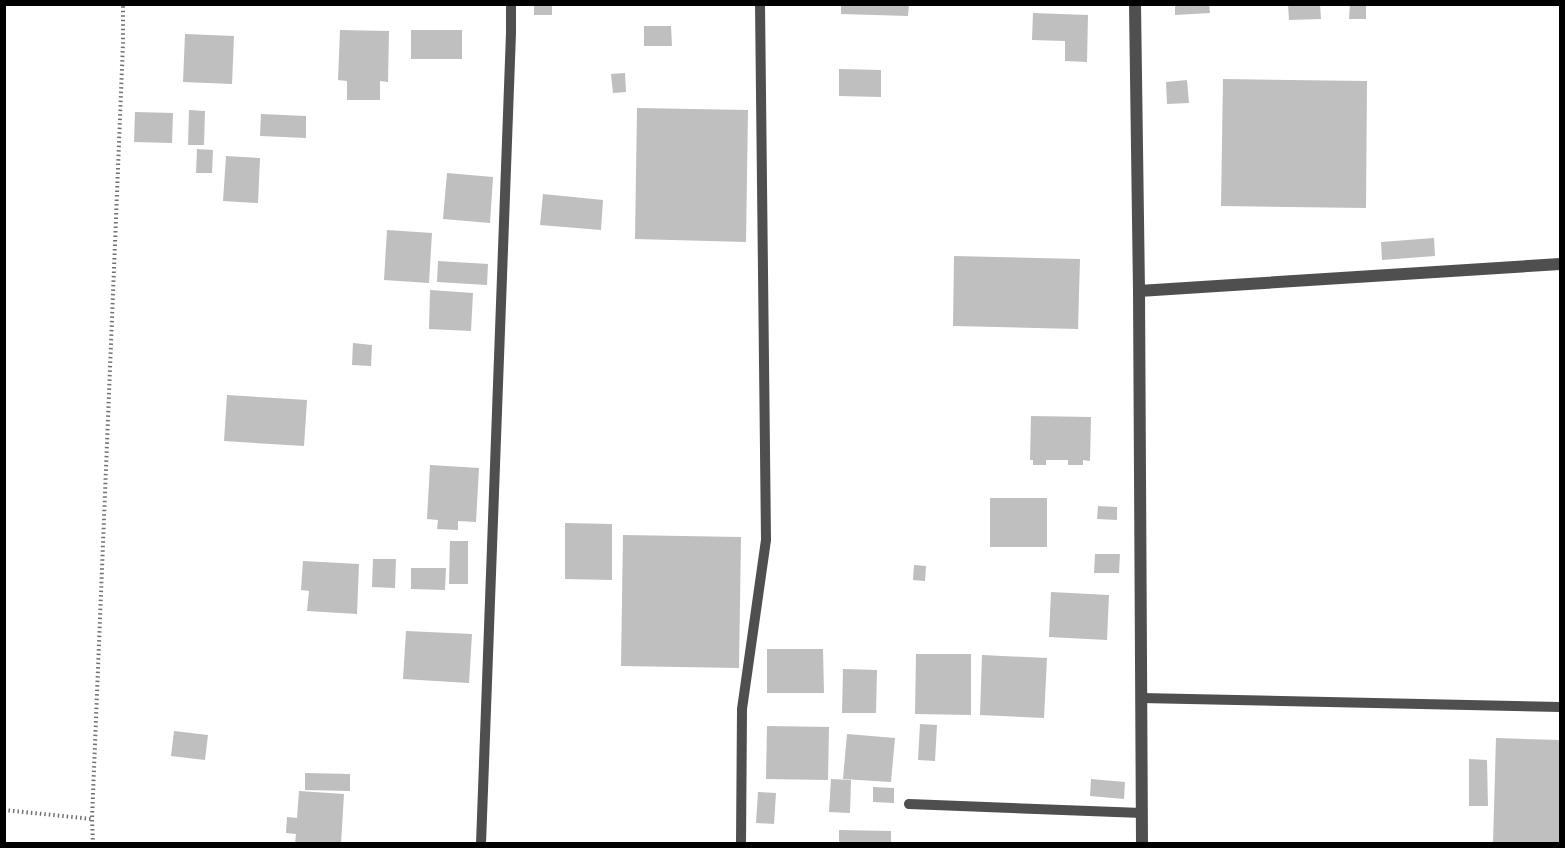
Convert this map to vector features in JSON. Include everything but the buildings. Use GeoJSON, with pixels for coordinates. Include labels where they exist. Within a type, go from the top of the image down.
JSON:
{"type":"FeatureCollection","features":[{"type":"Feature","properties":{"kind":"street"},"geometry":{"type":"LineString","coordinates":[[1135,4],[1142,843]]}},
{"type":"Feature","properties":{"kind":"street"},"geometry":{"type":"LineString","coordinates":[[1138,291],[1560,264]]}},
{"type":"Feature","properties":{"kind":"lane"},"geometry":{"type":"LineString","coordinates":[[481,843],[511,4]]}},
{"type":"Feature","properties":{"kind":"lane"},"geometry":{"type":"LineString","coordinates":[[741,843],[742,709],[766,540],[760,4]]}},
{"type":"Feature","properties":{"kind":"lane"},"geometry":{"type":"LineString","coordinates":[[1141,698],[1560,707]]}},
{"type":"Feature","properties":{"kind":"lane"},"geometry":{"type":"LineString","coordinates":[[909,804],[1142,813]]}},
{"type":"Feature","properties":{"kind":"path"},"geometry":{"type":"LineString","coordinates":[[93,843],[92,819],[122,79],[123,4]]}},
{"type":"Feature","properties":{"kind":"path"},"geometry":{"type":"LineString","coordinates":[[4,810],[92,819]]}}]}
